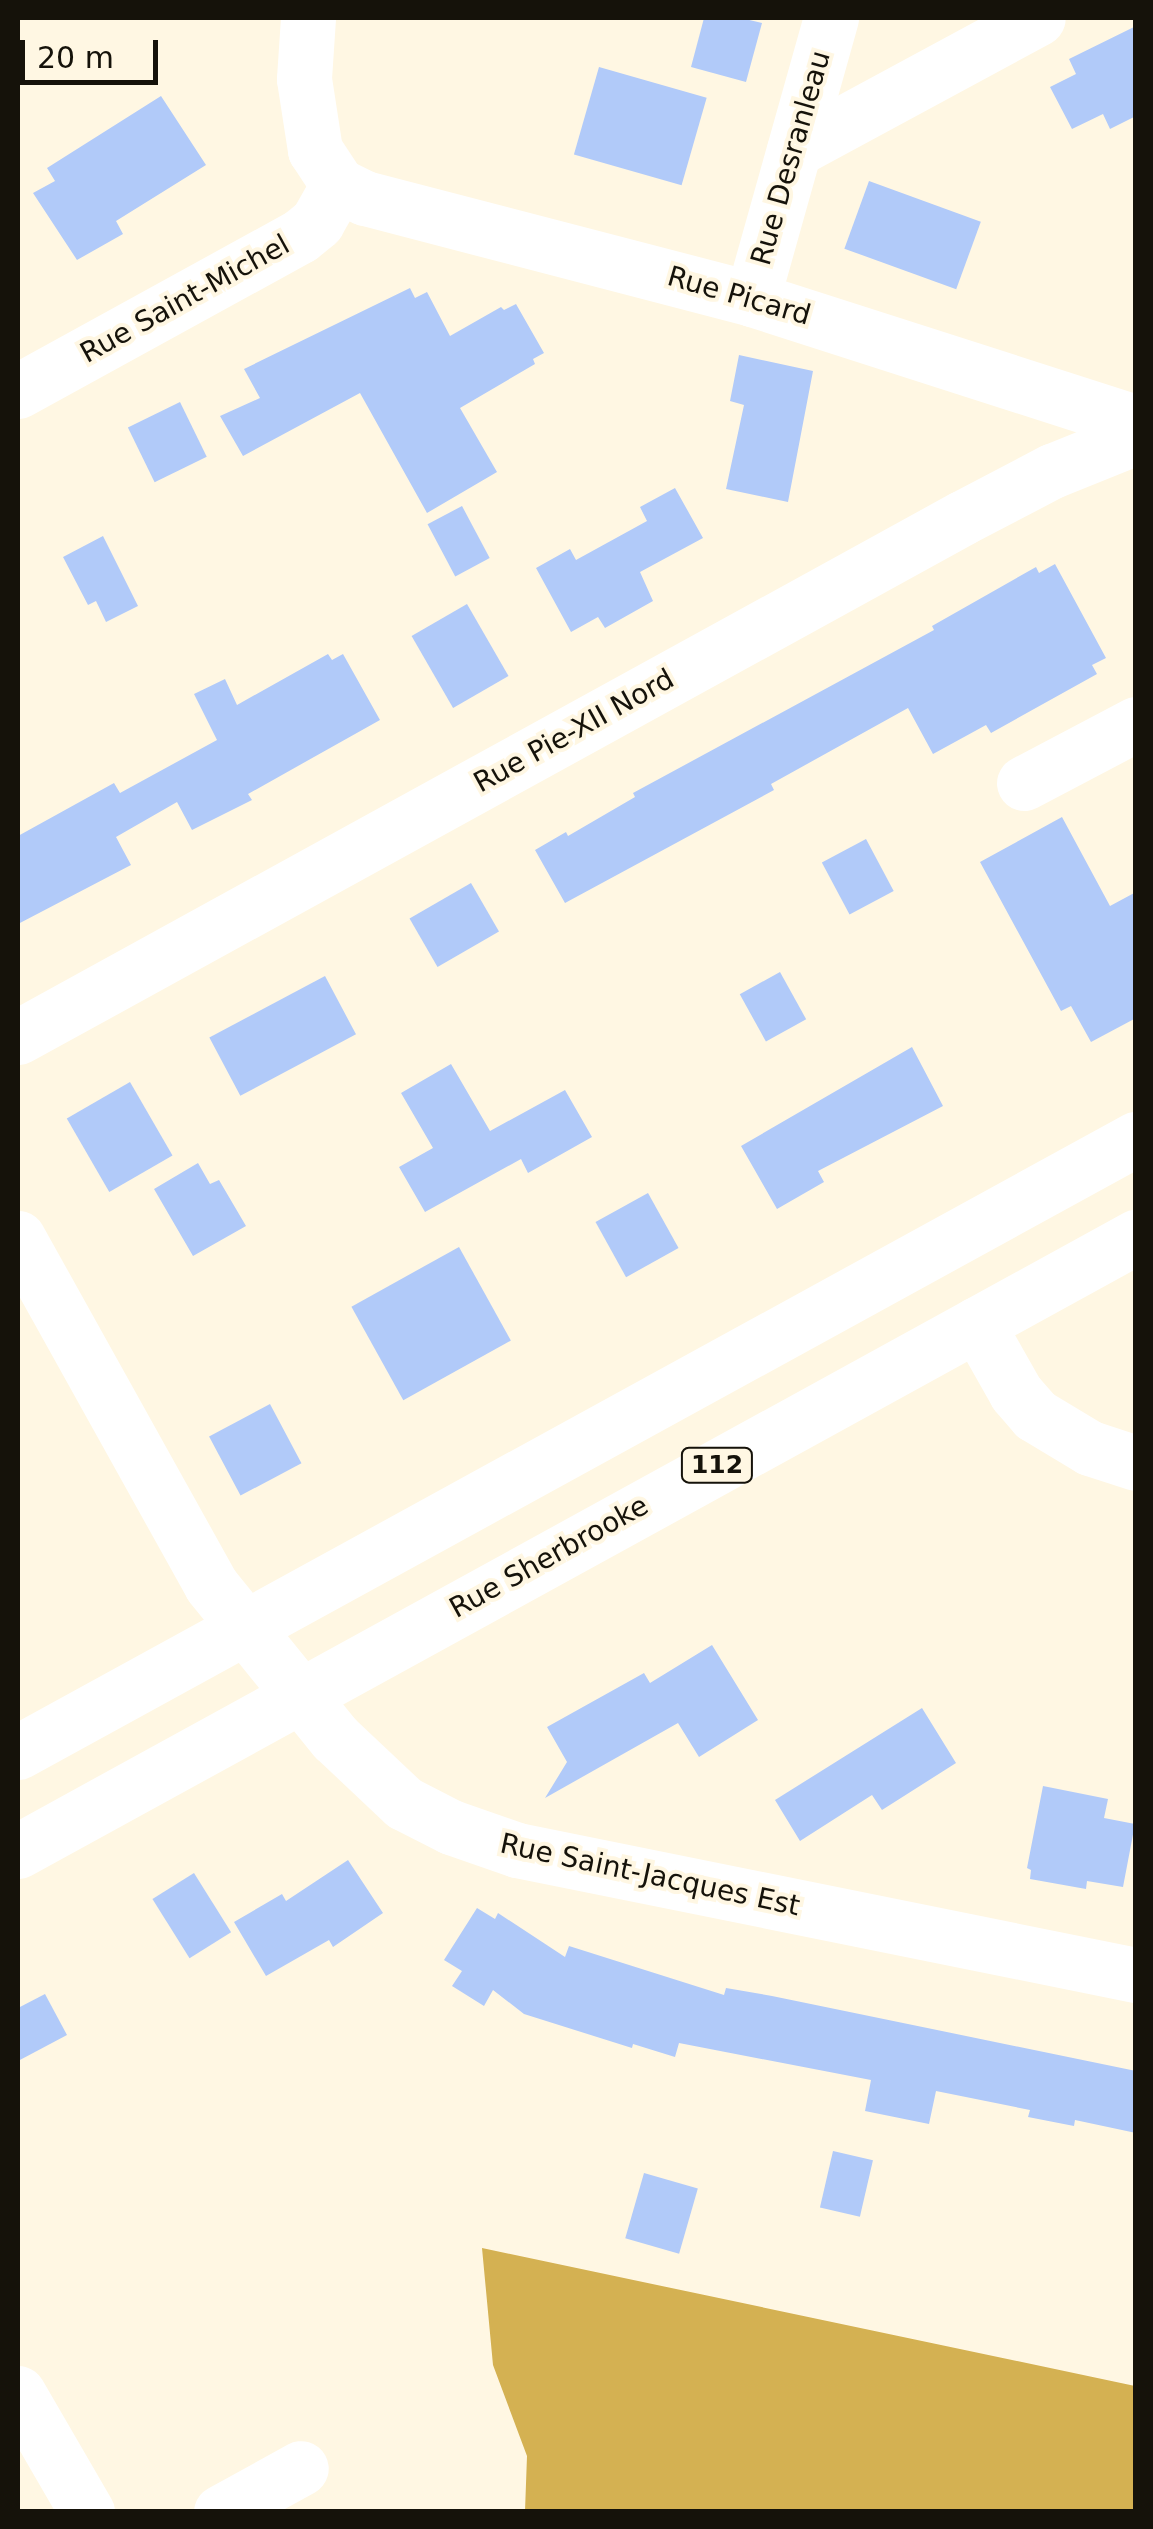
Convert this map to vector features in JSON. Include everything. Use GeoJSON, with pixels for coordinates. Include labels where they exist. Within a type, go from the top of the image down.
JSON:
{"type":"FeatureCollection","features":[{"type":"Feature","properties":{"kind":"street"},"geometry":{"type":"LineString","coordinates":[[308,18],[307,120],[314,150],[338,185]]}},
{"type":"Feature","properties":{"kind":"street","name":"Rue Desranleau"},"geometry":{"type":"LineString","coordinates":[[752,299],[831,18]]}},
{"type":"Feature","properties":{"kind":"street"},"geometry":{"type":"LineString","coordinates":[[794,150],[1038,18]]}},
{"type":"Feature","properties":{"kind":"street","name":"Rue Picard"},"geometry":{"type":"LineString","coordinates":[[338,185],[365,198],[752,299],[1136,422]]}},
{"type":"Feature","properties":{"kind":"street","name":"Rue Saint-Michel"},"geometry":{"type":"LineString","coordinates":[[18,392],[300,236],[317,222],[338,185]]}},
{"type":"Feature","properties":{"kind":"street","name":"Rue Pie-XII Nord"},"geometry":{"type":"LineString","coordinates":[[18,1037],[927,537],[1052,471],[1136,437]]}},
{"type":"Feature","properties":{"kind":"street"},"geometry":{"type":"LineString","coordinates":[[1024,783],[1136,724]]}},
{"type":"Feature","properties":{"kind":"street"},"geometry":{"type":"LineString","coordinates":[[18,1752],[1136,1139]]}},
{"type":"Feature","properties":{"kind":"street","name":"Rue Sherbrooke"},"geometry":{"type":"LineString","coordinates":[[18,1851],[1136,1237]]}},
{"type":"Feature","properties":{"kind":"street","name":"Rue Saint-Jacques Est"},"geometry":{"type":"LineString","coordinates":[[18,1238],[200,1569],[336,1738],[394,1796],[430,1817],[496,1844],[1136,1975]]}},
{"type":"Feature","properties":{"kind":"street"},"geometry":{"type":"LineString","coordinates":[[977,1324],[1016,1393],[1035,1415],[1090,1448],[1136,1463]]}},
{"type":"Feature","properties":{"kind":"street"},"geometry":{"type":"LineString","coordinates":[[18,2392],[88,2512]]}},
{"type":"Feature","properties":{"kind":"street"},"geometry":{"type":"LineString","coordinates":[[221,2512],[301,2468]]}},
{"type":"Feature","properties":{"kind":"shaded area"},"geometry":{"type":"Polygon","coordinates":[[[482,2248],[1135,2386],[1135,2511],[525,2511],[527,2456],[493,2365],[482,2248]]]}},
{"type":"Feature","properties":{"kind":"building"},"geometry":{"type":"Polygon","coordinates":[[[704,18],[741,18],[762,23],[746,82],[691,67],[704,18]]]}},
{"type":"Feature","properties":{"kind":"building"},"geometry":{"type":"Polygon","coordinates":[[[1136,26],[1136,116],[1110,129],[1103,114],[1072,129],[1050,87],[1076,74],[1069,59],[1136,26]]]}},
{"type":"Feature","properties":{"kind":"building"},"geometry":{"type":"Polygon","coordinates":[[[599,67],[707,98],[682,185],[574,154],[599,67]]]}},
{"type":"Feature","properties":{"kind":"building"},"geometry":{"type":"Polygon","coordinates":[[[161,96],[206,165],[116,221],[123,234],[77,260],[33,193],[55,181],[47,168],[161,96]]]}},
{"type":"Feature","properties":{"kind":"building"},"geometry":{"type":"Polygon","coordinates":[[[869,181],[981,222],[956,289],[844,249],[869,181]]]}},
{"type":"Feature","properties":{"kind":"building"},"geometry":{"type":"Polygon","coordinates":[[[410,288],[415,298],[427,292],[450,336],[501,307],[504,310],[516,304],[544,353],[533,359],[535,364],[460,408],[497,472],[427,513],[360,393],[243,456],[220,416],[260,398],[244,369],[410,288]]]}},
{"type":"Feature","properties":{"kind":"building"},"geometry":{"type":"Polygon","coordinates":[[[739,355],[813,371],[788,502],[726,489],[744,405],[730,401],[739,355]]]}},
{"type":"Feature","properties":{"kind":"building"},"geometry":{"type":"Polygon","coordinates":[[[180,402],[207,457],[155,482],[128,427],[180,402]]]}},
{"type":"Feature","properties":{"kind":"building"},"geometry":{"type":"Polygon","coordinates":[[[675,488],[703,538],[640,572],[653,601],[605,628],[598,617],[571,632],[536,568],[570,549],[576,560],[647,521],[640,507],[675,488]]]}},
{"type":"Feature","properties":{"kind":"building"},"geometry":{"type":"Polygon","coordinates":[[[462,506],[490,558],[455,576],[428,524],[462,506]]]}},
{"type":"Feature","properties":{"kind":"building"},"geometry":{"type":"Polygon","coordinates":[[[103,536],[138,606],[106,622],[96,601],[88,605],[63,557],[103,536]]]}},
{"type":"Feature","properties":{"kind":"building"},"geometry":{"type":"Polygon","coordinates":[[[1055,564],[1106,658],[1092,665],[1097,674],[991,733],[986,725],[933,754],[908,708],[771,784],[774,790],[565,903],[535,850],[566,832],[568,836],[635,797],[633,793],[934,630],[932,626],[1036,567],[1039,573],[1055,564]]]}},
{"type":"Feature","properties":{"kind":"building"},"geometry":{"type":"Polygon","coordinates":[[[467,604],[509,676],[453,708],[412,636],[467,604]]]}},
{"type":"Feature","properties":{"kind":"building"},"geometry":{"type":"Polygon","coordinates":[[[328,654],[332,660],[343,654],[380,720],[248,794],[252,800],[192,830],[177,802],[116,837],[131,865],[18,924],[18,836],[114,783],[120,793],[217,740],[194,694],[225,679],[237,705],[328,654]]]}},
{"type":"Feature","properties":{"kind":"building"},"geometry":{"type":"Polygon","coordinates":[[[1062,817],[1110,906],[1136,892],[1136,1018],[1091,1042],[1071,1006],[1061,1011],[980,862],[1062,817]]]}},
{"type":"Feature","properties":{"kind":"building"},"geometry":{"type":"Polygon","coordinates":[[[866,839],[894,891],[850,915],[822,862],[866,839]]]}},
{"type":"Feature","properties":{"kind":"building"},"geometry":{"type":"Polygon","coordinates":[[[471,883],[499,931],[438,967],[410,918],[471,883]]]}},
{"type":"Feature","properties":{"kind":"building"},"geometry":{"type":"Polygon","coordinates":[[[780,972],[806,1019],[766,1042],[740,994],[780,972]]]}},
{"type":"Feature","properties":{"kind":"building"},"geometry":{"type":"Polygon","coordinates":[[[325,976],[356,1034],[240,1096],[209,1038],[325,976]]]}},
{"type":"Feature","properties":{"kind":"building"},"geometry":{"type":"Polygon","coordinates":[[[912,1047],[943,1106],[818,1171],[824,1182],[777,1209],[741,1146],[912,1047]]]}},
{"type":"Feature","properties":{"kind":"building"},"geometry":{"type":"Polygon","coordinates":[[[451,1064],[490,1131],[565,1090],[592,1137],[528,1173],[521,1159],[425,1212],[399,1167],[433,1148],[401,1093],[451,1064]]]}},
{"type":"Feature","properties":{"kind":"building"},"geometry":{"type":"Polygon","coordinates":[[[130,1082],[172,1156],[109,1192],[67,1118],[130,1082]]]}},
{"type":"Feature","properties":{"kind":"building"},"geometry":{"type":"Polygon","coordinates":[[[198,1163],[210,1184],[219,1180],[246,1226],[193,1256],[154,1189],[198,1163]]]}},
{"type":"Feature","properties":{"kind":"building"},"geometry":{"type":"Polygon","coordinates":[[[648,1193],[679,1248],[626,1277],[596,1222],[648,1193]]]}},
{"type":"Feature","properties":{"kind":"building"},"geometry":{"type":"Polygon","coordinates":[[[459,1247],[511,1341],[403,1400],[351,1307],[459,1247]]]}},
{"type":"Feature","properties":{"kind":"building"},"geometry":{"type":"Polygon","coordinates":[[[270,1404],[301,1463],[241,1496],[209,1436],[270,1404]]]}},
{"type":"Feature","properties":{"kind":"building"},"geometry":{"type":"Polygon","coordinates":[[[712,1645],[758,1720],[699,1757],[678,1723],[545,1798],[567,1762],[547,1727],[644,1673],[650,1683],[712,1645]]]}},
{"type":"Feature","properties":{"kind":"building"},"geometry":{"type":"Polygon","coordinates":[[[922,1708],[956,1763],[882,1810],[872,1795],[800,1841],[775,1800],[922,1708]]]}},
{"type":"Feature","properties":{"kind":"building"},"geometry":{"type":"Polygon","coordinates":[[[1043,1786],[1108,1799],[1104,1818],[1135,1824],[1123,1887],[1087,1881],[1086,1889],[1030,1879],[1031,1870],[1027,1868],[1043,1786]]]}},
{"type":"Feature","properties":{"kind":"building"},"geometry":{"type":"Polygon","coordinates":[[[348,1860],[383,1913],[333,1947],[329,1940],[266,1976],[234,1922],[282,1894],[286,1901],[348,1860]]]}},
{"type":"Feature","properties":{"kind":"building"},"geometry":{"type":"Polygon","coordinates":[[[194,1873],[231,1932],[190,1958],[152,1899],[194,1873]]]}},
{"type":"Feature","properties":{"kind":"building"},"geometry":{"type":"Polygon","coordinates":[[[477,1908],[495,1919],[498,1913],[565,1957],[569,1946],[724,1995],[726,1988],[772,1996],[1136,2071],[1136,2133],[1075,2120],[1074,2126],[1028,2117],[1030,2110],[936,2091],[929,2124],[865,2111],[871,2080],[679,2043],[675,2057],[633,2044],[632,2048],[524,2014],[493,1990],[484,2006],[452,1986],[462,1971],[444,1960],[477,1908]]]}},
{"type":"Feature","properties":{"kind":"building"},"geometry":{"type":"Polygon","coordinates":[[[45,1994],[67,2035],[18,2061],[18,2008],[45,1994]]]}},
{"type":"Feature","properties":{"kind":"building"},"geometry":{"type":"Polygon","coordinates":[[[833,2151],[873,2160],[860,2217],[820,2208],[833,2151]]]}},
{"type":"Feature","properties":{"kind":"building"},"geometry":{"type":"Polygon","coordinates":[[[644,2173],[698,2188],[679,2254],[625,2238],[644,2173]]]}}]}
